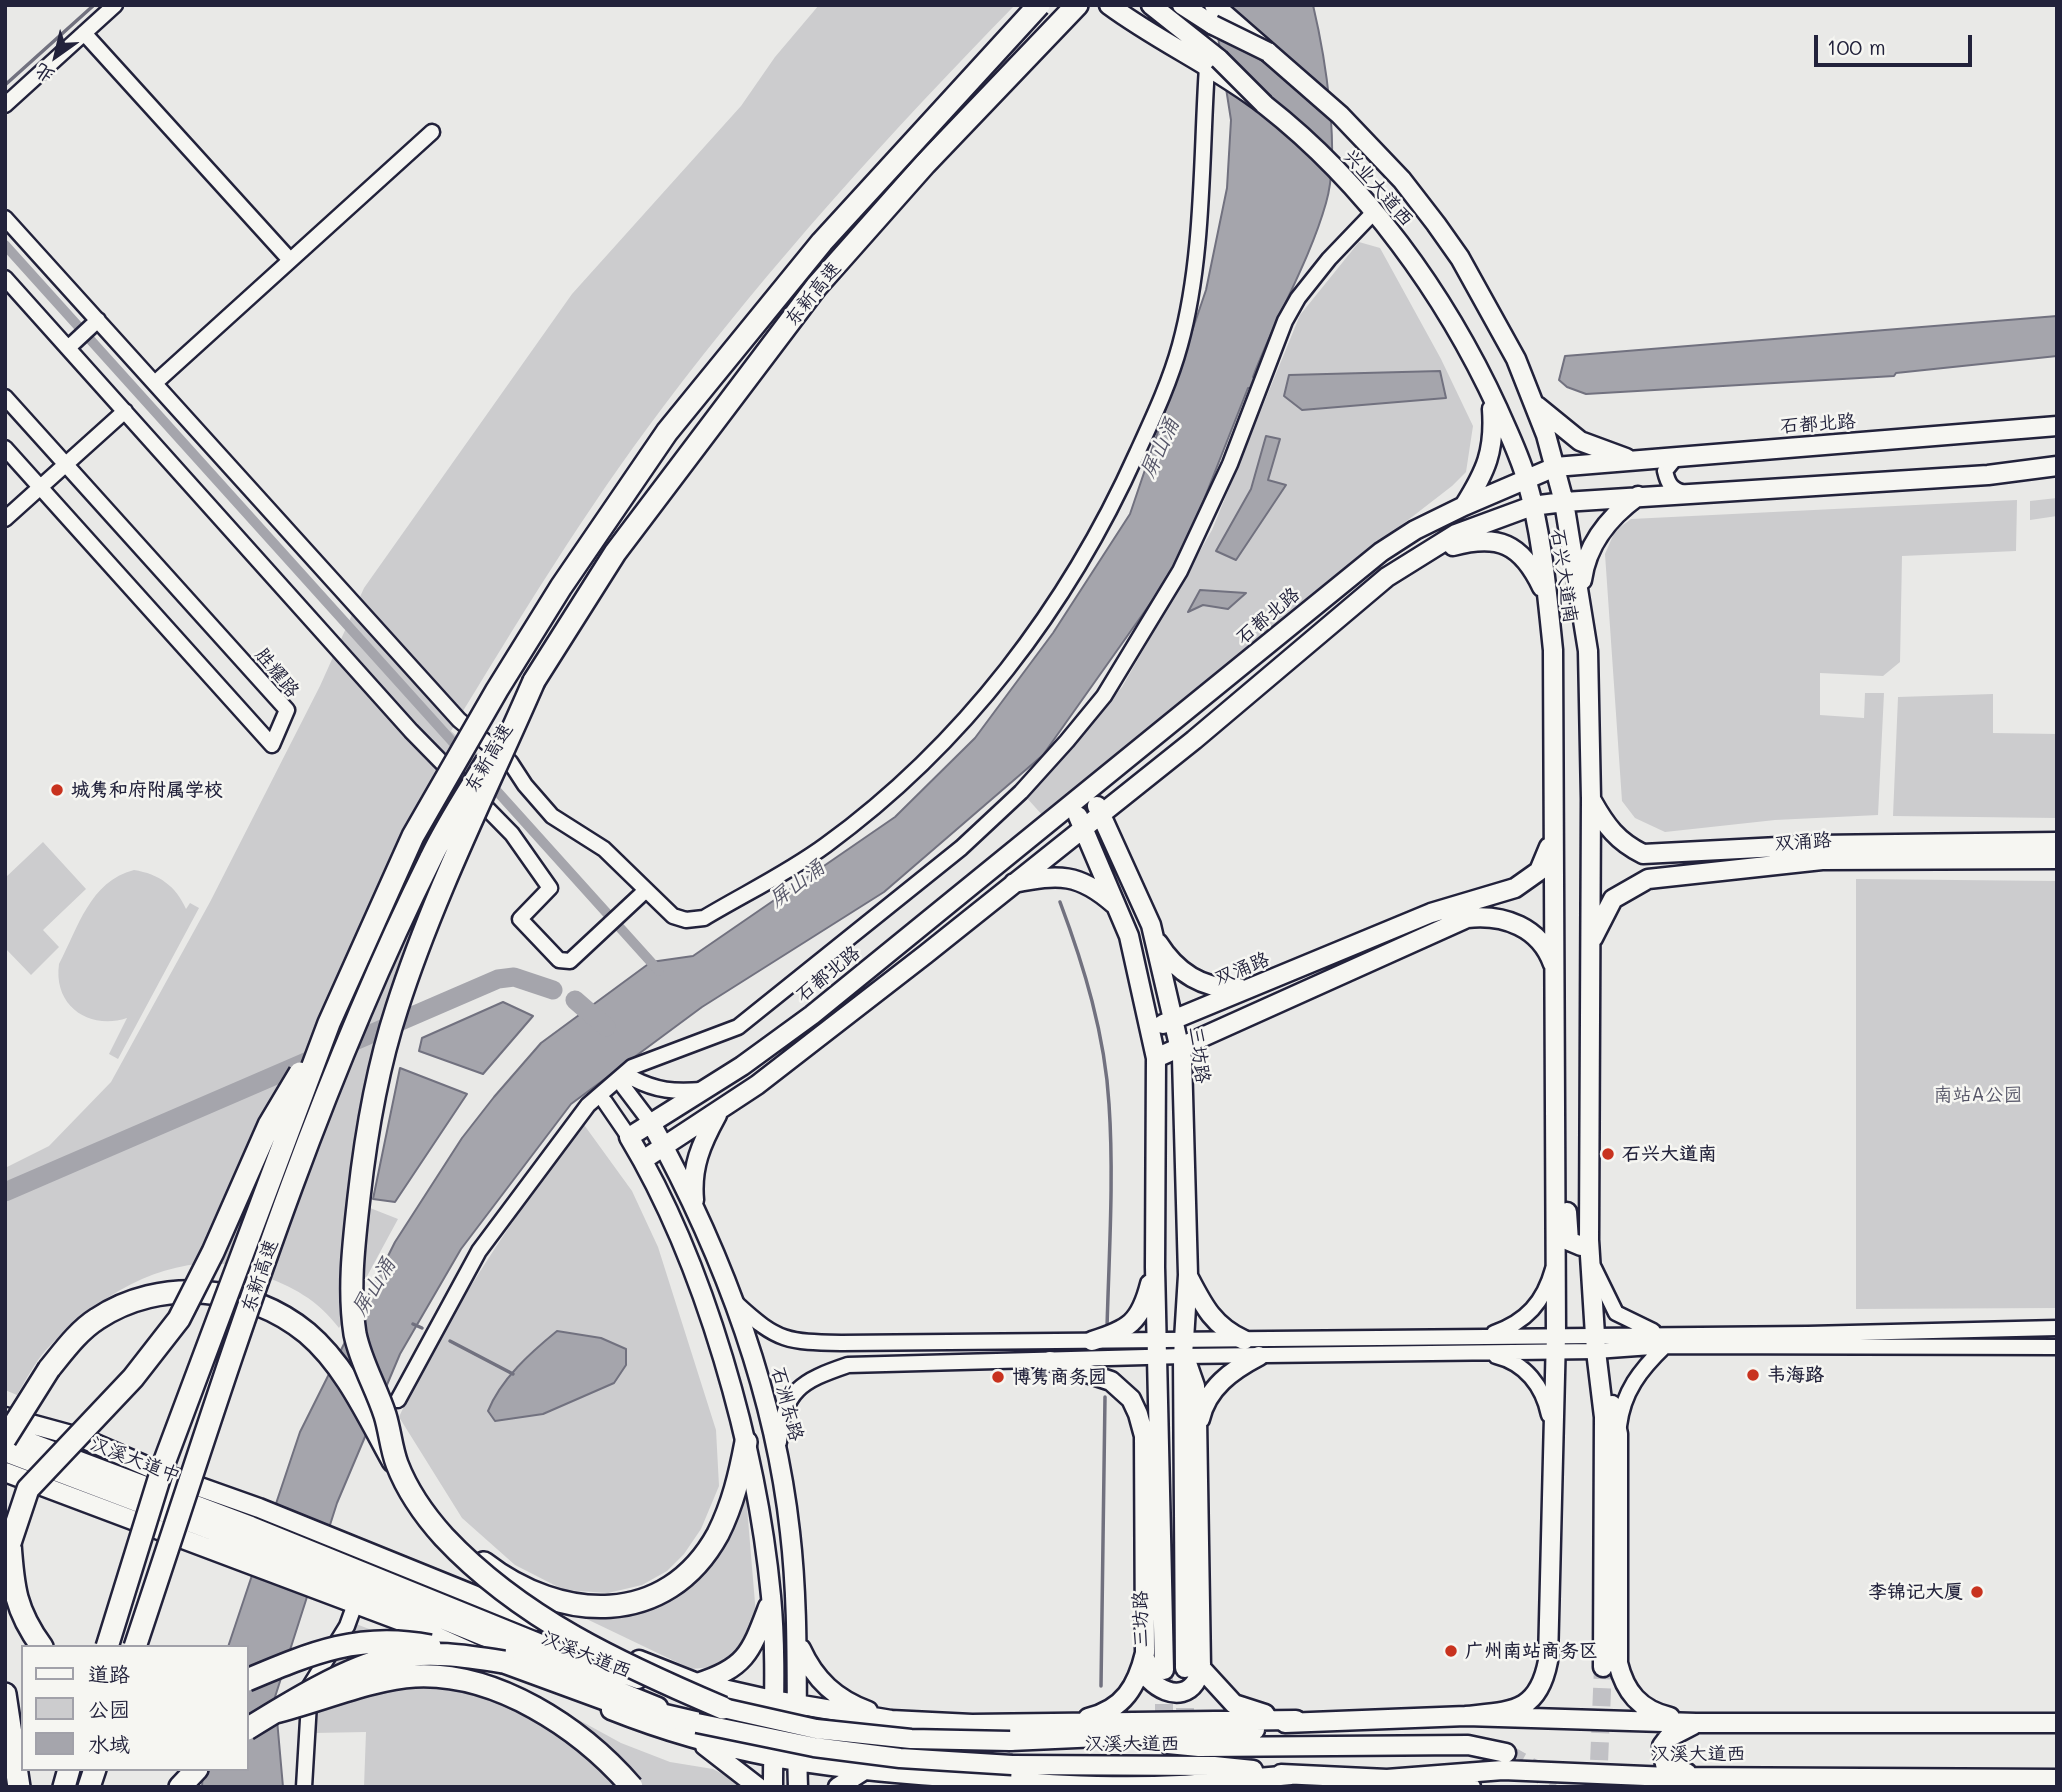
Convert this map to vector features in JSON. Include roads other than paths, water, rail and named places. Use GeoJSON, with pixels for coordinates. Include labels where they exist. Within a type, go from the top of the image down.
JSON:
{"type":"FeatureCollection","features":[{"type":"Feature","properties":{"kind":"highway","name":"东新高速"},"geometry":{"type":"LineString","coordinates":[[108,1645],[164,1463],[329,1023],[413,836],[497,690],[561,587],[659,443],[822,242],[1039,5]]}},
{"type":"Feature","properties":{"kind":"highway","name":"东新高速"},"geometry":{"type":"LineString","coordinates":[[136,1645],[280,1214],[363,1007],[432,856],[534,681],[615,553],[816,288],[925,164],[1077,5]]}},
{"type":"Feature","properties":{"kind":"highway"},"geometry":{"type":"LineString","coordinates":[[534,681],[430,916],[385,1051],[362,1168],[353,1251],[355,1332],[362,1361],[385,1414],[396,1462],[411,1493],[449,1534],[515,1584],[558,1602],[608,1607],[639,1601],[665,1590],[703,1555],[729,1511],[746,1442]]}},
{"type":"Feature","properties":{"kind":"highway"},"geometry":{"type":"LineString","coordinates":[[41,1645],[17,1605],[13,1592],[10,1543],[27,1489],[133,1378],[179,1319],[213,1252],[270,1125],[329,1023]]}},
{"type":"Feature","properties":{"kind":"highway"},"geometry":{"type":"LineString","coordinates":[[5,1439],[49,1369],[96,1319],[159,1294],[200,1292],[235,1297],[270,1309],[307,1333],[351,1388],[411,1493],[443,1535],[463,1555],[537,1615],[623,1665],[723,1708]]}},
{"type":"Feature","properties":{"kind":"highway"},"geometry":{"type":"LineString","coordinates":[[248,1680],[351,1642],[397,1641],[504,1662],[696,1731]]}},
{"type":"Feature","properties":{"kind":"highway"},"geometry":{"type":"LineString","coordinates":[[248,1729],[275,1712],[354,1671],[390,1658],[453,1654],[504,1662]]}},
{"type":"Feature","properties":{"kind":"highway"},"geometry":{"type":"LineString","coordinates":[[275,1712],[413,1676],[468,1681],[505,1694],[565,1727],[599,1754],[632,1787]]}},
{"type":"Feature","properties":{"kind":"highway"},"geometry":{"type":"LineString","coordinates":[[5,1694],[12,1725],[19,1787]]}},
{"type":"Feature","properties":{"kind":"highway"},"geometry":{"type":"LineString","coordinates":[[180,1787],[195,1771]]}},
{"type":"Feature","properties":{"kind":"main road"},"geometry":{"type":"LineString","coordinates":[[1109,5],[1215,66]]}},
{"type":"Feature","properties":{"kind":"main road"},"geometry":{"type":"LineString","coordinates":[[1151,5],[1215,66]]}},
{"type":"Feature","properties":{"kind":"main road"},"geometry":{"type":"LineString","coordinates":[[1182,5],[1213,25],[1268,52]]}},
{"type":"Feature","properties":{"kind":"main road","name":"兴业大道西"},"geometry":{"type":"LineString","coordinates":[[1214,5],[1340,115],[1402,180],[1460,258],[1516,359],[1535,404],[1555,467]]}},
{"type":"Feature","properties":{"kind":"main road","name":"兴业大道西"},"geometry":{"type":"LineString","coordinates":[[1215,66],[1264,104],[1336,170],[1374,212],[1440,302],[1465,343],[1492,396],[1526,478]]}},
{"type":"Feature","properties":{"kind":"main road"},"geometry":{"type":"LineString","coordinates":[[1464,506],[1490,458],[1494,439],[1492,396]]}},
{"type":"Feature","properties":{"kind":"main road"},"geometry":{"type":"LineString","coordinates":[[1535,404],[1580,441],[1633,460]]}},
{"type":"Feature","properties":{"kind":"main road","name":"石都北路"},"geometry":{"type":"LineString","coordinates":[[629,1137],[742,1066],[812,1015],[1178,720],[1301,615],[1381,552],[1415,530],[1555,467],[2056,425]]}},
{"type":"Feature","properties":{"kind":"main road"},"geometry":{"type":"LineString","coordinates":[[643,1160],[757,1085],[1194,740],[1387,577],[1456,534],[1532,506],[1564,502],[1988,475],[2057,466]]}},
{"type":"Feature","properties":{"kind":"main road","name":"石兴大道南"},"geometry":{"type":"LineString","coordinates":[[1555,467],[1564,502],[1585,629],[1591,799],[1589,1247],[1595,1343],[1604,1418],[1603,1667]]}},
{"type":"Feature","properties":{"kind":"main road","name":"石兴大道南"},"geometry":{"type":"LineString","coordinates":[[1466,1716],[1509,1711],[1526,1705],[1537,1693],[1545,1677],[1548,1661],[1556,1258],[1551,631],[1548,599],[1526,478]]}},
{"type":"Feature","properties":{"kind":"main road"},"geometry":{"type":"LineString","coordinates":[[1582,601],[1585,562],[1594,542],[1615,512],[1638,496]]}},
{"type":"Feature","properties":{"kind":"main road"},"geometry":{"type":"LineString","coordinates":[[1415,530],[1429,532],[1432,538],[1416,558]]}},
{"type":"Feature","properties":{"kind":"main road"},"geometry":{"type":"LineString","coordinates":[[1416,558],[1478,540],[1500,542],[1517,550],[1534,570],[1548,599]]}},
{"type":"Feature","properties":{"kind":"main road"},"geometry":{"type":"LineString","coordinates":[[1551,631],[1563,618],[1572,618],[1585,629]]}},
{"type":"Feature","properties":{"kind":"main road"},"geometry":{"type":"LineString","coordinates":[[1178,720],[1174,734],[1179,741],[1185,743],[1194,740]]}},
{"type":"Feature","properties":{"kind":"main road","name":"三坊路"},"geometry":{"type":"LineString","coordinates":[[1089,791],[1153,930],[1180,1046],[1188,1275],[1183,1348],[1193,1665]]}},
{"type":"Feature","properties":{"kind":"main road","name":"双涌路"},"geometry":{"type":"LineString","coordinates":[[1591,799],[1608,830],[1624,845],[1643,854],[1817,845],[2057,842]]}},
{"type":"Feature","properties":{"kind":"main road","name":"三坊路"},"geometry":{"type":"LineString","coordinates":[[1072,804],[1129,936],[1156,1058],[1155,1267],[1164,1670]]}},
{"type":"Feature","properties":{"kind":"main road","name":"双涌路"},"geometry":{"type":"LineString","coordinates":[[1150,1030],[1431,913],[1515,888],[1539,871],[1546,860],[1554,827]]}},
{"type":"Feature","properties":{"kind":"main road","name":"双涌路"},"geometry":{"type":"LineString","coordinates":[[1589,948],[1613,899],[1648,879],[1822,860],[2057,859]]}},
{"type":"Feature","properties":{"kind":"main road"},"geometry":{"type":"LineString","coordinates":[[1011,884],[1044,877],[1073,877],[1090,885],[1116,906]]}},
{"type":"Feature","properties":{"kind":"main road"},"geometry":{"type":"LineString","coordinates":[[975,881],[993,879],[999,888],[994,898]]}},
{"type":"Feature","properties":{"kind":"main road"},"geometry":{"type":"LineString","coordinates":[[1129,936],[1128,925],[1136,916],[1153,930],[1177,966],[1191,978],[1220,989],[1253,987]]}},
{"type":"Feature","properties":{"kind":"main road"},"geometry":{"type":"LineString","coordinates":[[1156,1058],[1467,918],[1488,916],[1517,924],[1540,941],[1548,951],[1554,968]]}},
{"type":"Feature","properties":{"kind":"main road"},"geometry":{"type":"LineString","coordinates":[[742,1066],[737,1079],[742,1086],[748,1088],[757,1085]]}},
{"type":"Feature","properties":{"kind":"main road"},"geometry":{"type":"LineString","coordinates":[[695,1207],[692,1178],[695,1162],[719,1112]]}},
{"type":"Feature","properties":{"kind":"main road","name":"石洲东路"},"geometry":{"type":"LineString","coordinates":[[651,1124],[695,1207],[737,1304],[778,1450],[790,1533],[798,1642],[798,1787]]}},
{"type":"Feature","properties":{"kind":"main road"},"geometry":{"type":"LineString","coordinates":[[629,1137],[643,1160],[684,1253],[723,1364],[746,1442],[764,1535],[771,1598],[773,1787]]}},
{"type":"Feature","properties":{"kind":"main road"},"geometry":{"type":"LineString","coordinates":[[1555,1143],[1569,1241],[1589,1247]]}},
{"type":"Feature","properties":{"kind":"main road"},"geometry":{"type":"LineString","coordinates":[[684,1253],[686,1238],[695,1232],[702,1234],[710,1244]]}},
{"type":"Feature","properties":{"kind":"main road"},"geometry":{"type":"LineString","coordinates":[[1092,1341],[1125,1330],[1133,1323],[1144,1305],[1155,1267]]}},
{"type":"Feature","properties":{"kind":"main road"},"geometry":{"type":"LineString","coordinates":[[1188,1275],[1209,1315],[1226,1332],[1244,1340]]}},
{"type":"Feature","properties":{"kind":"main road"},"geometry":{"type":"LineString","coordinates":[[1595,1343],[1609,1389],[1618,1434],[1618,1663],[1631,1695],[1653,1713],[1696,1723]]}},
{"type":"Feature","properties":{"kind":"main road"},"geometry":{"type":"LineString","coordinates":[[1054,1360],[1111,1381],[1130,1399],[1138,1414],[1144,1436],[1145,1653],[1149,1679],[1162,1690],[1174,1693],[1193,1687],[1200,1675],[1193,1665],[1198,1429],[1195,1385],[1183,1348]]}},
{"type":"Feature","properties":{"kind":"main road"},"geometry":{"type":"LineString","coordinates":[[1198,1429],[1203,1409],[1214,1390],[1242,1365],[1259,1356]]}},
{"type":"Feature","properties":{"kind":"main road"},"geometry":{"type":"LineString","coordinates":[[5,1418],[82,1438],[169,1476],[259,1508],[697,1683],[796,1705],[891,1720],[972,1724],[1296,1720]]}},
{"type":"Feature","properties":{"kind":"main road"},"geometry":{"type":"LineString","coordinates":[[45,1428],[248,1533]]}},
{"type":"Feature","properties":{"kind":"main road","name":"汉溪大道中"},"geometry":{"type":"LineString","coordinates":[[5,1433],[248,1533]]}},
{"type":"Feature","properties":{"kind":"main road","name":"汉溪大道中"},"geometry":{"type":"LineString","coordinates":[[5,1452],[72,1479],[248,1533]]}},
{"type":"Feature","properties":{"kind":"main road"},"geometry":{"type":"LineString","coordinates":[[5,1472],[73,1500],[245,1561],[409,1624],[518,1674],[643,1723],[696,1731],[773,1759],[857,1771],[1049,1786],[1179,1785],[1291,1775]]}},
{"type":"Feature","properties":{"kind":"main road"},"geometry":{"type":"LineString","coordinates":[[72,1479],[245,1561]]}},
{"type":"Feature","properties":{"kind":"main road","name":"汉溪大道西"},"geometry":{"type":"LineString","coordinates":[[248,1533],[556,1650],[723,1708],[844,1732],[911,1740],[1010,1741],[1235,1732],[1296,1720],[1466,1716],[1696,1723],[2057,1723]]}},
{"type":"Feature","properties":{"kind":"main road","name":"汉溪大道西"},"geometry":{"type":"LineString","coordinates":[[248,1533],[696,1731],[887,1757],[1012,1765],[1214,1766],[1291,1775],[1387,1779],[1503,1770],[1624,1774],[1662,1782],[1694,1775],[2057,1779]]}},
{"type":"Feature","properties":{"kind":"main road"},"geometry":{"type":"LineString","coordinates":[[771,1598],[780,1606],[792,1603],[794,1597]]}},
{"type":"Feature","properties":{"kind":"main road"},"geometry":{"type":"LineString","coordinates":[[697,1683],[726,1674],[747,1655],[755,1642],[771,1598]]}},
{"type":"Feature","properties":{"kind":"main road"},"geometry":{"type":"LineString","coordinates":[[798,1642],[811,1672],[832,1693],[849,1704],[891,1720]]}},
{"type":"Feature","properties":{"kind":"main road"},"geometry":{"type":"LineString","coordinates":[[1072,1722],[1096,1716],[1131,1691],[1139,1680],[1145,1653]]}},
{"type":"Feature","properties":{"kind":"main road"},"geometry":{"type":"LineString","coordinates":[[1193,1665],[1234,1704],[1253,1712],[1296,1720]]}},
{"type":"Feature","properties":{"kind":"main road"},"geometry":{"type":"LineString","coordinates":[[857,1716],[837,1724],[832,1734],[831,1746],[837,1759],[857,1771]]}},
{"type":"Feature","properties":{"kind":"main road"},"geometry":{"type":"LineString","coordinates":[[1694,1775],[1665,1763],[1662,1746],[1668,1738],[1696,1723]]}},
{"type":"Feature","properties":{"kind":"main road"},"geometry":{"type":"LineString","coordinates":[[696,1731],[758,1787]]}},
{"type":"Feature","properties":{"kind":"main road"},"geometry":{"type":"LineString","coordinates":[[1096,1738],[1199,1747],[1468,1745],[1506,1754]]}},
{"type":"Feature","properties":{"kind":"main road"},"geometry":{"type":"LineString","coordinates":[[838,1787],[857,1771]]}},
{"type":"Feature","properties":{"kind":"main road"},"geometry":{"type":"LineString","coordinates":[[1597,1787],[1624,1774]]}},
{"type":"Feature","properties":{"kind":"main road"},"geometry":{"type":"LineString","coordinates":[[1267,1787],[1291,1775]]}},
{"type":"Feature","properties":{"kind":"main road"},"geometry":{"type":"LineString","coordinates":[[1387,1779],[1471,1787]]}},
{"type":"Feature","properties":{"kind":"street"},"geometry":{"type":"LineString","coordinates":[[5,105],[115,5]]}},
{"type":"Feature","properties":{"kind":"street"},"geometry":{"type":"LineString","coordinates":[[84,33],[290,260]]}},
{"type":"Feature","properties":{"kind":"street"},"geometry":{"type":"LineString","coordinates":[[5,218],[459,720],[510,762],[524,785],[552,816],[604,849],[673,916],[686,920],[704,918],[825,846],[904,781],[956,730],[1017,657],[1069,586],[1111,510],[1160,402],[1180,345],[1193,286],[1215,66]]}},
{"type":"Feature","properties":{"kind":"street"},"geometry":{"type":"LineString","coordinates":[[155,383],[432,132]]}},
{"type":"Feature","properties":{"kind":"street"},"geometry":{"type":"LineString","coordinates":[[398,1400],[479,1251],[588,1105],[632,1068],[738,1027],[961,848],[1017,796],[1111,685],[1180,571],[1230,464],[1285,321],[1298,298],[1329,259],[1374,212]]}},
{"type":"Feature","properties":{"kind":"street"},"geometry":{"type":"LineString","coordinates":[[5,278],[411,731],[512,834],[550,888],[520,919],[559,960],[570,961],[645,891]]}},
{"type":"Feature","properties":{"kind":"street"},"geometry":{"type":"LineString","coordinates":[[68,348],[98,320]]}},
{"type":"Feature","properties":{"kind":"street","name":"胜耀路"},"geometry":{"type":"LineString","coordinates":[[5,397],[287,710],[272,745],[5,448]]}},
{"type":"Feature","properties":{"kind":"street"},"geometry":{"type":"LineString","coordinates":[[5,519],[125,411]]}},
{"type":"Feature","properties":{"kind":"street"},"geometry":{"type":"LineString","coordinates":[[1677,456],[1665,471],[1668,483],[1675,491],[1684,493]]}},
{"type":"Feature","properties":{"kind":"street","name":"石洲东路"},"geometry":{"type":"LineString","coordinates":[[651,1124],[628,1082],[673,1093],[704,1090]]}},
{"type":"Feature","properties":{"kind":"street"},"geometry":{"type":"LineString","coordinates":[[605,1102],[629,1137]]}},
{"type":"Feature","properties":{"kind":"street"},"geometry":{"type":"LineString","coordinates":[[1589,1247],[1599,1283],[1616,1313],[1666,1341],[2057,1347]]}},
{"type":"Feature","properties":{"kind":"street"},"geometry":{"type":"LineString","coordinates":[[1483,1337],[1504,1329],[1534,1310],[1546,1291],[1556,1258]]}},
{"type":"Feature","properties":{"kind":"street"},"geometry":{"type":"LineString","coordinates":[[737,1304],[762,1328],[794,1342],[1092,1341],[1157,1349]]}},
{"type":"Feature","properties":{"kind":"street"},"geometry":{"type":"LineString","coordinates":[[778,1450],[781,1419],[792,1392],[823,1374],[848,1365],[1054,1360],[1244,1340],[1483,1337],[1555,1343],[1595,1343],[2057,1328]]}},
{"type":"Feature","properties":{"kind":"street"},"geometry":{"type":"LineString","coordinates":[[1618,1434],[1621,1407],[1629,1389],[1666,1341]]}},
{"type":"Feature","properties":{"kind":"street"},"geometry":{"type":"LineString","coordinates":[[842,1343],[838,1348],[838,1357],[848,1365]]}},
{"type":"Feature","properties":{"kind":"street"},"geometry":{"type":"LineString","coordinates":[[1054,1343],[1063,1348],[1054,1360]]}},
{"type":"Feature","properties":{"kind":"street"},"geometry":{"type":"LineString","coordinates":[[1183,1348],[1259,1356],[1484,1353],[1555,1343]]}},
{"type":"Feature","properties":{"kind":"street"},"geometry":{"type":"LineString","coordinates":[[1484,1353],[1506,1359],[1529,1374],[1545,1397],[1552,1428]]}},
{"type":"Feature","properties":{"kind":"street"},"geometry":{"type":"LineString","coordinates":[[304,1787],[310,1686],[347,1626],[355,1604]]}},
{"type":"Feature","properties":{"kind":"water","name":"屏山涌"},"geometry":{"type":"Polygon","coordinates":[[[1213,5],[1313,5],[1322,50],[1332,131],[1330,182],[1326,203],[1301,269],[1253,377],[1261,379],[1257,388],[1248,388],[1179,563],[1043,755],[884,892],[702,1007],[571,1104],[461,1249],[400,1354],[337,1503],[275,1697],[283,1787],[202,1787],[203,1771],[248,1771],[248,1645],[229,1645],[300,1432],[395,1242],[462,1138],[541,1043],[651,962],[693,956],[895,817],[975,738],[1053,633],[1130,514],[1206,290],[1227,188],[1231,120],[1213,5]]]}},
{"type":"Feature","properties":{"kind":"water"},"geometry":{"type":"Polygon","coordinates":[[[2057,316],[2057,356],[1896,373],[1894,376],[1586,394],[1567,387],[1559,380],[1565,356],[2057,316]]]}},
{"type":"Feature","properties":{"kind":"water"},"geometry":{"type":"Polygon","coordinates":[[[1440,371],[1446,398],[1302,410],[1284,396],[1289,375],[1440,371]]]}},
{"type":"Feature","properties":{"kind":"water"},"geometry":{"type":"Polygon","coordinates":[[[1266,436],[1280,439],[1268,480],[1286,485],[1236,560],[1216,551],[1251,489],[1266,436]]]}},
{"type":"Feature","properties":{"kind":"water"},"geometry":{"type":"Polygon","coordinates":[[[1200,590],[1246,593],[1228,609],[1203,605],[1188,612],[1200,590]]]}},
{"type":"Feature","properties":{"kind":"water"},"geometry":{"type":"Polygon","coordinates":[[[503,1002],[533,1016],[483,1074],[419,1051],[422,1038],[503,1002]]]}},
{"type":"Feature","properties":{"kind":"water"},"geometry":{"type":"Polygon","coordinates":[[[400,1068],[467,1094],[395,1202],[373,1199],[400,1068]]]}},
{"type":"Feature","properties":{"kind":"water"},"geometry":{"type":"Polygon","coordinates":[[[557,1331],[601,1338],[626,1349],[626,1365],[614,1383],[543,1414],[495,1421],[488,1411],[500,1388],[527,1358],[557,1331]]]}},
{"type":"Feature","properties":{"kind":"waterway"},"geometry":{"type":"LineString","coordinates":[[5,85],[94,5]]}},
{"type":"Feature","properties":{"kind":"waterway"},"geometry":{"type":"LineString","coordinates":[[5,245],[659,971]]}},
{"type":"Feature","properties":{"kind":"waterway"},"geometry":{"type":"LineString","coordinates":[[1060,902],[1092,1001],[1107,1078],[1111,1159],[1107,1328]]}},
{"type":"Feature","properties":{"kind":"waterway"},"geometry":{"type":"LineString","coordinates":[[5,1192],[498,979],[514,977],[553,990]]}},
{"type":"Feature","properties":{"kind":"waterway"},"geometry":{"type":"LineString","coordinates":[[575,1000],[606,1027]]}},
{"type":"Feature","properties":{"kind":"waterway"},"geometry":{"type":"LineString","coordinates":[[413,1324],[422,1328]]}},
{"type":"Feature","properties":{"kind":"waterway"},"geometry":{"type":"LineString","coordinates":[[450,1341],[513,1374]]}},
{"type":"Feature","properties":{"kind":"waterway"},"geometry":{"type":"LineString","coordinates":[[1101,1686],[1105,1397]]}},
{"type":"Feature","properties":{"kind":"tunnel"},"geometry":{"type":"LineString","coordinates":[[1598,1787],[1603,1667]]}},
{"type":"Feature","properties":{"kind":"tunnel"},"geometry":{"type":"LineString","coordinates":[[1185,1668],[1185,1780]]}},
{"type":"Feature","properties":{"kind":"tunnel"},"geometry":{"type":"LineString","coordinates":[[1164,1677],[1164,1787]]}},
{"type":"Feature","properties":{"kind":"tunnel"},"geometry":{"type":"LineString","coordinates":[[1506,1753],[1535,1769],[1554,1787]]}},
{"type":"Feature","properties":{"kind":"place","name":"城隽和府附属学校"},"geometry":{"type":"Point","coordinates":[57,790]}},
{"type":"Feature","properties":{"kind":"place","name":"石兴大道南"},"geometry":{"type":"Point","coordinates":[1608,1154]}},
{"type":"Feature","properties":{"kind":"place","name":"韦海路"},"geometry":{"type":"Point","coordinates":[1753,1375]}},
{"type":"Feature","properties":{"kind":"place","name":"博隽商务园"},"geometry":{"type":"Point","coordinates":[998,1377]}},
{"type":"Feature","properties":{"kind":"place","name":"李锦记大厦"},"geometry":{"type":"Point","coordinates":[1977,1592]}},
{"type":"Feature","properties":{"kind":"place","name":"广州南站商务区"},"geometry":{"type":"Point","coordinates":[1451,1651]}},
{"type":"Feature","properties":{"kind":"park label","name":"南站A公园"},"geometry":{"type":"Point","coordinates":[1978,1095]}}]}
